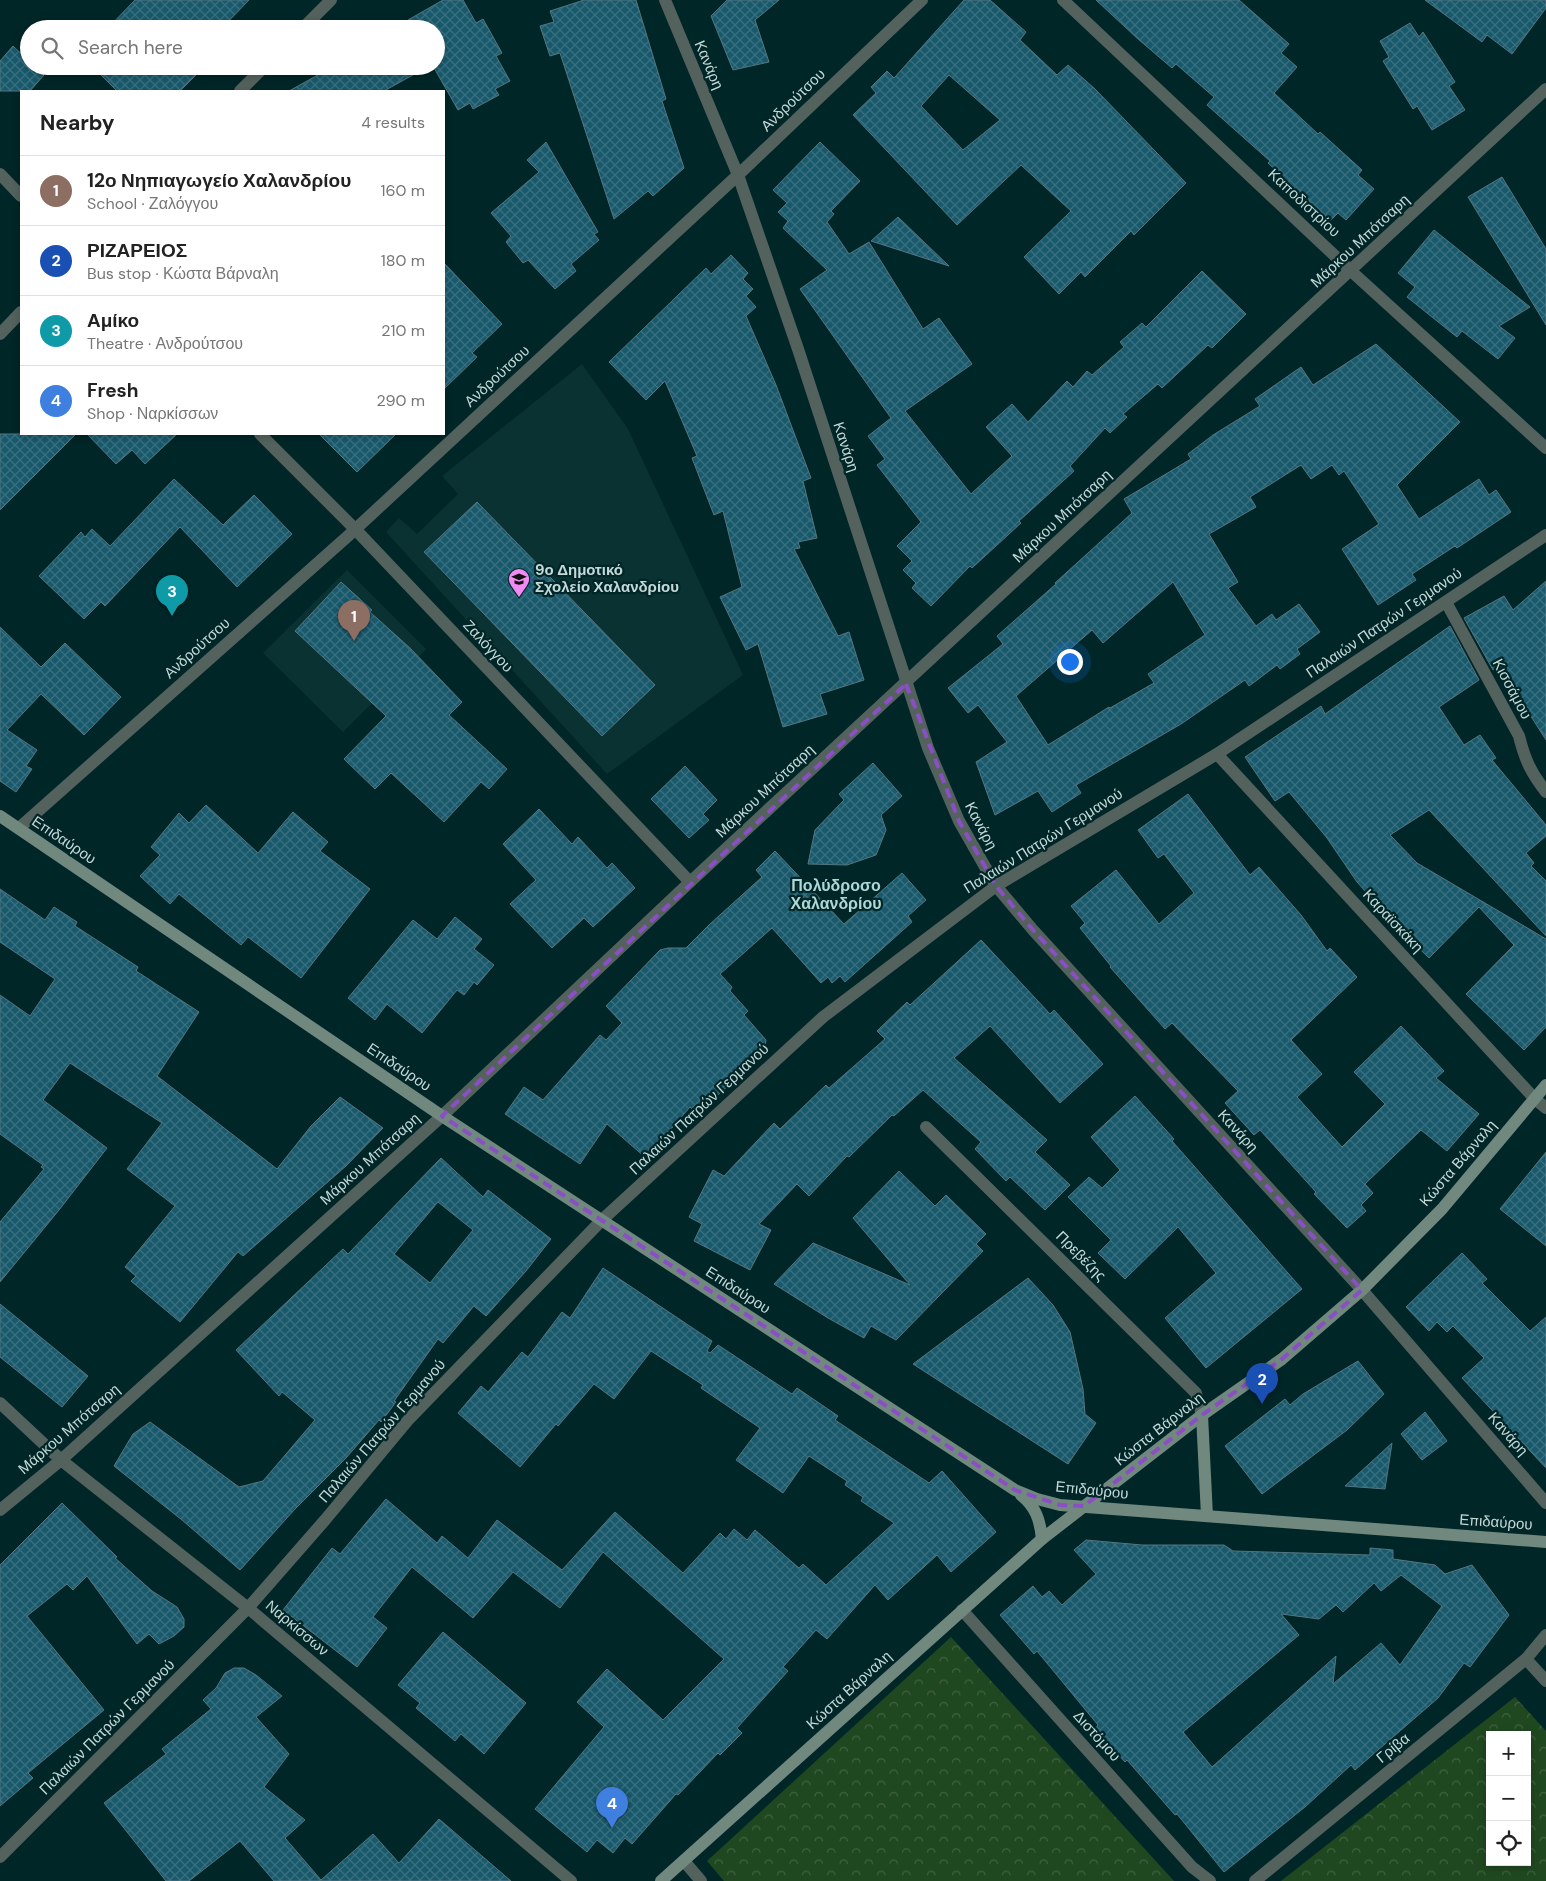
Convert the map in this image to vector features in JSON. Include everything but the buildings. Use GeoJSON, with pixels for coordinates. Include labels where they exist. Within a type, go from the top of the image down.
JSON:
{"type":"FeatureCollection","features":[{"type":"Feature","properties":{"kind":"street"},"geometry":{"type":"LineString","coordinates":[[311,20],[331,0]]}},
{"type":"Feature","properties":{"kind":"street","name":"Κανάρη"},"geometry":{"type":"LineString","coordinates":[[665,0],[738,175],[798,349],[928,748],[959,821],[996,886],[1033,930],[1362,1290],[1546,1503]]}},
{"type":"Feature","properties":{"kind":"street","name":"Ανδρούτσου"},"geometry":{"type":"LineString","coordinates":[[18,828],[355,529],[738,175],[922,0]]}},
{"type":"Feature","properties":{"kind":"street","name":"Καποδιστρίου"},"geometry":{"type":"LineString","coordinates":[[1063,0],[1351,270],[1546,448]]}},
{"type":"Feature","properties":{"kind":"street"},"geometry":{"type":"LineString","coordinates":[[241,90],[256,75]]}},
{"type":"Feature","properties":{"kind":"street","name":"Μάρκου Μπότσαρη"},"geometry":{"type":"LineString","coordinates":[[0,1510],[60,1460],[442,1116],[690,882],[906,684],[1546,89]]}},
{"type":"Feature","properties":{"kind":"street"},"geometry":{"type":"LineString","coordinates":[[0,174],[20,195]]}},
{"type":"Feature","properties":{"kind":"street"},"geometry":{"type":"LineString","coordinates":[[0,334],[20,313]]}},
{"type":"Feature","properties":{"kind":"street","name":"Ζαλόγγου"},"geometry":{"type":"LineString","coordinates":[[261,435],[355,529],[690,882]]}},
{"type":"Feature","properties":{"kind":"street","name":"Παλαιών Πατρών Γερμανού"},"geometry":{"type":"LineString","coordinates":[[0,1857],[248,1608],[410,1420],[602,1220],[823,1017],[996,886],[1217,754],[1546,535]]}},
{"type":"Feature","properties":{"kind":"street","name":"Κισσάμου"},"geometry":{"type":"LineString","coordinates":[[1446,602],[1519,736],[1524,757],[1532,774],[1546,792]]}},
{"type":"Feature","properties":{"kind":"street","name":"Καραϊσκάκη"},"geometry":{"type":"LineString","coordinates":[[1217,754],[1534,1099],[1546,1108]]}},
{"type":"Feature","properties":{"kind":"street","name":"Επιδαύρου"},"geometry":{"type":"LineString","coordinates":[[0,816],[442,1116],[1015,1490],[1037,1499],[1060,1505],[1546,1542]]}},
{"type":"Feature","properties":{"kind":"street","name":"Κώστα Βάρναλη"},"geometry":{"type":"LineString","coordinates":[[661,1881],[1042,1539],[1202,1415],[1282,1360],[1362,1290],[1442,1209],[1546,1084]]}},
{"type":"Feature","properties":{"kind":"street","name":"Πρεβέζης"},"geometry":{"type":"LineString","coordinates":[[926,1126],[1196,1393],[1202,1415]]}},
{"type":"Feature","properties":{"kind":"street","name":"Ναρκίσσων"},"geometry":{"type":"LineString","coordinates":[[0,1403],[60,1460],[248,1608],[571,1881]]}},
{"type":"Feature","properties":{"kind":"street"},"geometry":{"type":"LineString","coordinates":[[1202,1415],[1207,1516]]}},
{"type":"Feature","properties":{"kind":"street"},"geometry":{"type":"LineString","coordinates":[[1015,1490],[1030,1503],[1040,1519],[1042,1539]]}},
{"type":"Feature","properties":{"kind":"street","name":"Διστόμου"},"geometry":{"type":"LineString","coordinates":[[962,1610],[1192,1867],[1210,1881]]}},
{"type":"Feature","properties":{"kind":"street","name":"Γρίβα"},"geometry":{"type":"LineString","coordinates":[[1255,1881],[1526,1659],[1546,1635]]}},
{"type":"Feature","properties":{"kind":"street"},"geometry":{"type":"LineString","coordinates":[[1526,1659],[1546,1681]]}},
{"type":"Feature","properties":{"kind":"street"},"geometry":{"type":"LineString","coordinates":[[684,1860],[701,1881]]}},
{"type":"Feature","properties":{"kind":"highlighted area"},"geometry":{"type":"Polygon","coordinates":[[[906,684],[959,821],[996,886],[1033,930],[1362,1290],[1282,1359],[1202,1415],[1084,1506],[1060,1505],[1015,1490],[442,1116],[906,684]]]}},
{"type":"Feature","properties":{"kind":"shaded area"},"geometry":{"type":"Polygon","coordinates":[[[582,364],[628,429],[743,675],[607,774],[386,532],[399,518],[417,534],[458,494],[442,476],[582,364]]]}},
{"type":"Feature","properties":{"kind":"shaded area"},"geometry":{"type":"Polygon","coordinates":[[[347,570],[426,649],[343,732],[263,653],[347,570]]]}},
{"type":"Feature","properties":{"kind":"green space"},"geometry":{"type":"Polygon","coordinates":[[[951,1637],[1174,1881],[724,1881],[707,1861],[951,1637]]]}},
{"type":"Feature","properties":{"kind":"green space"},"geometry":{"type":"Polygon","coordinates":[[[1515,1697],[1546,1731],[1546,1881],[1281,1881],[1515,1697]]]}},
{"type":"Feature","properties":{"kind":"place","name":"9ο Δημοτικό Σχολείο Χαλανδρίου"},"geometry":{"type":"Point","coordinates":[519,598]}},
{"type":"Feature","properties":{"kind":"place","name":"Αμίκο"},"geometry":{"type":"Point","coordinates":[172,616]}},
{"type":"Feature","properties":{"kind":"place","name":"12ο Νηπιαγωγείο Χαλανδρίου"},"geometry":{"type":"Point","coordinates":[354,641]}},
{"type":"Feature","properties":{"kind":"place","name":"ΡΙΖΑΡΕΙΟΣ"},"geometry":{"type":"Point","coordinates":[1262,1404]}},
{"type":"Feature","properties":{"kind":"place","name":"Fresh"},"geometry":{"type":"Point","coordinates":[612,1828]}},
{"type":"Feature","properties":{"kind":"district","name":"Πολύδροσο Χαλανδρίου"},"geometry":{"type":"Point","coordinates":[836,894]}}]}
